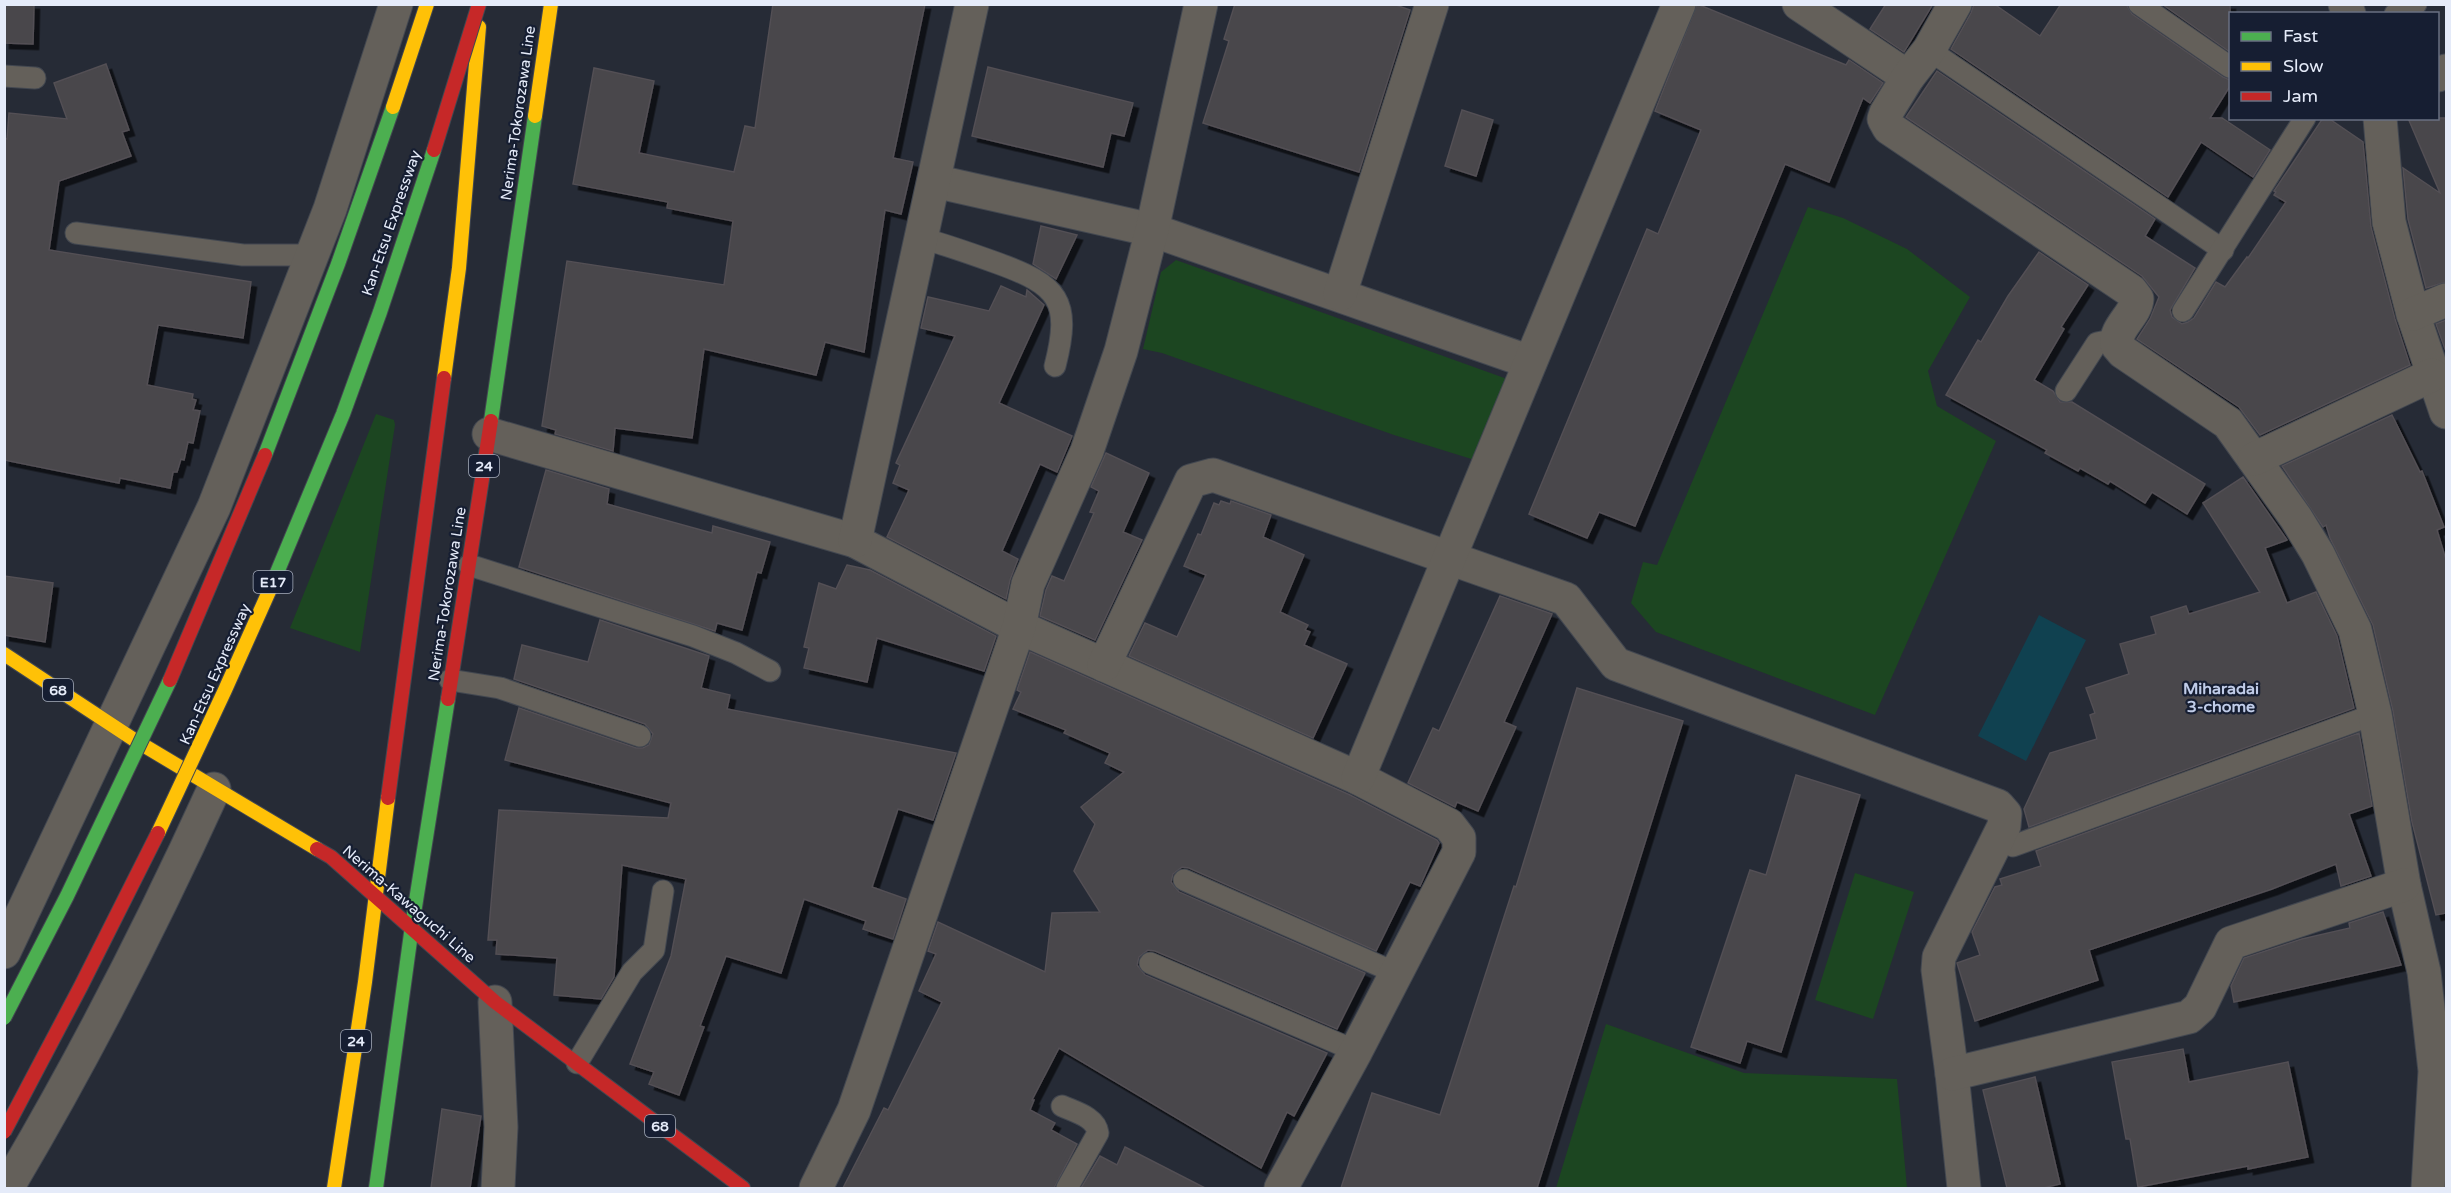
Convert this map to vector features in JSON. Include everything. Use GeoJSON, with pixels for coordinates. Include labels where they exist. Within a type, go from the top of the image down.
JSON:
{"type":"FeatureCollection","features":[{"type":"Feature","properties":{"kind":"main road"},"geometry":{"type":"LineString","coordinates":[[4,1018],[47,939],[131,766],[228,547],[291,394],[354,219],[426,4]]}},
{"type":"Feature","properties":{"kind":"main road","name":"Nerima-Tokorozawa Line"},"geometry":{"type":"LineString","coordinates":[[334,1188],[365,982],[459,268],[480,4]]}},
{"type":"Feature","properties":{"kind":"main road","name":"Kan-Etsu Expressway"},"geometry":{"type":"LineString","coordinates":[[4,1132],[88,978],[180,792],[267,596],[343,415],[402,244],[480,4]]}},
{"type":"Feature","properties":{"kind":"main road","name":"Nerima-Tokorozawa Line"},"geometry":{"type":"LineString","coordinates":[[376,1188],[412,927],[489,434],[551,4]]}},
{"type":"Feature","properties":{"kind":"main road","name":"Nerima-Kawaguchi Line"},"geometry":{"type":"LineString","coordinates":[[4,654],[214,789],[332,857],[495,1002],[743,1188]]}},
{"type":"Feature","properties":{"kind":"street"},"geometry":{"type":"LineString","coordinates":[[4,952],[113,726],[214,507],[330,209],[396,4]]}},
{"type":"Feature","properties":{"kind":"street"},"geometry":{"type":"LineString","coordinates":[[855,541],[972,4]]}},
{"type":"Feature","properties":{"kind":"street"},"geometry":{"type":"LineString","coordinates":[[816,1188],[854,1110],[1019,627],[1028,584],[1087,451],[1121,351],[1152,230],[1200,4]]}},
{"type":"Feature","properties":{"kind":"street"},"geometry":{"type":"LineString","coordinates":[[1340,294],[1432,4]]}},
{"type":"Feature","properties":{"kind":"street"},"geometry":{"type":"LineString","coordinates":[[1358,778],[1679,4]]}},
{"type":"Feature","properties":{"kind":"street"},"geometry":{"type":"LineString","coordinates":[[1799,4],[1908,76]]}},
{"type":"Feature","properties":{"kind":"street"},"geometry":{"type":"LineString","coordinates":[[1955,4],[1929,50],[1908,76],[1886,113],[1884,119],[1889,128],[2131,291],[2137,298],[2137,308],[2116,339],[2123,352],[2228,423],[2296,518],[2318,554],[2355,630],[2375,714],[2404,885],[2424,972],[2440,1070],[2428,1188]]}},
{"type":"Feature","properties":{"kind":"street"},"geometry":{"type":"LineString","coordinates":[[2380,120],[2390,222],[2413,314],[2446,412]]}},
{"type":"Feature","properties":{"kind":"street"},"geometry":{"type":"LineString","coordinates":[[934,181],[1152,230],[1530,362]]}},
{"type":"Feature","properties":{"kind":"street"},"geometry":{"type":"LineString","coordinates":[[2413,314],[2446,300]]}},
{"type":"Feature","properties":{"kind":"street"},"geometry":{"type":"LineString","coordinates":[[2254,459],[2432,375]]}},
{"type":"Feature","properties":{"kind":"street"},"geometry":{"type":"LineString","coordinates":[[489,434],[855,541],[1019,627],[1358,778],[1449,825],[1459,838],[1459,852],[1356,1051],[1281,1188]]}},
{"type":"Feature","properties":{"kind":"street"},"geometry":{"type":"LineString","coordinates":[[1104,665],[1191,482],[1212,475],[1566,599],[1616,664],[1998,806],[2005,814],[1999,840],[1939,957],[1938,970],[1964,1188]]}},
{"type":"Feature","properties":{"kind":"street"},"geometry":{"type":"LineString","coordinates":[[7,1188],[69,1079],[182,858],[214,789]]}},
{"type":"Feature","properties":{"kind":"street"},"geometry":{"type":"LineString","coordinates":[[1952,1074],[2189,1017],[2200,1007],[2231,943],[2404,885]]}},
{"type":"Feature","properties":{"kind":"street"},"geometry":{"type":"LineString","coordinates":[[495,1002],[501,1127],[498,1188]]}},
{"type":"Feature","properties":{"kind":"lane"},"geometry":{"type":"LineString","coordinates":[[2139,4],[2229,66]]}},
{"type":"Feature","properties":{"kind":"lane"},"geometry":{"type":"LineString","coordinates":[[2399,12],[2416,4]]}},
{"type":"Feature","properties":{"kind":"lane"},"geometry":{"type":"LineString","coordinates":[[1929,50],[2223,250]]}},
{"type":"Feature","properties":{"kind":"lane"},"geometry":{"type":"LineString","coordinates":[[4,76],[35,78]]}},
{"type":"Feature","properties":{"kind":"lane"},"geometry":{"type":"LineString","coordinates":[[2183,311],[2304,120]]}},
{"type":"Feature","properties":{"kind":"lane"},"geometry":{"type":"LineString","coordinates":[[76,233],[243,255],[312,255]]}},
{"type":"Feature","properties":{"kind":"lane"},"geometry":{"type":"LineString","coordinates":[[921,238],[945,244],[1030,276],[1050,289],[1058,301],[1062,321],[1060,345],[1054,366]]}},
{"type":"Feature","properties":{"kind":"lane"},"geometry":{"type":"LineString","coordinates":[[2066,392],[2097,343],[2116,339]]}},
{"type":"Feature","properties":{"kind":"lane"},"geometry":{"type":"LineString","coordinates":[[469,565],[693,636],[736,653],[770,671]]}},
{"type":"Feature","properties":{"kind":"lane"},"geometry":{"type":"LineString","coordinates":[[450,680],[500,688],[640,736]]}},
{"type":"Feature","properties":{"kind":"lane"},"geometry":{"type":"LineString","coordinates":[[1999,840],[2013,846],[2375,714]]}},
{"type":"Feature","properties":{"kind":"lane"},"geometry":{"type":"LineString","coordinates":[[1184,880],[1396,973]]}},
{"type":"Feature","properties":{"kind":"lane"},"geometry":{"type":"LineString","coordinates":[[578,1063],[632,972],[654,950],[663,891]]}},
{"type":"Feature","properties":{"kind":"lane"},"geometry":{"type":"LineString","coordinates":[[1150,963],[1356,1051]]}},
{"type":"Feature","properties":{"kind":"lane"},"geometry":{"type":"LineString","coordinates":[[1062,1106],[1091,1120],[1097,1126],[1098,1133],[1067,1188]]}},
{"type":"Feature","properties":{"kind":"green space"},"geometry":{"type":"Polygon","coordinates":[[[1808,207],[1843,218],[1907,249],[1970,297],[1928,371],[1937,406],[1996,441],[1875,715],[1656,632],[1631,603],[1643,562],[1657,565],[1808,207]]]}},
{"type":"Feature","properties":{"kind":"green space"},"geometry":{"type":"Polygon","coordinates":[[[1176,260],[1510,380],[1478,461],[1394,435],[1162,353],[1143,349],[1161,272],[1176,260]]]}},
{"type":"Feature","properties":{"kind":"green space"},"geometry":{"type":"Polygon","coordinates":[[[376,414],[394,420],[395,425],[360,652],[290,628],[376,414]]]}},
{"type":"Feature","properties":{"kind":"green space"},"geometry":{"type":"Polygon","coordinates":[[[1855,873],[1914,892],[1873,1019],[1815,1000],[1855,873]]]}},
{"type":"Feature","properties":{"kind":"green space"},"geometry":{"type":"Polygon","coordinates":[[[1606,1024],[1744,1073],[1897,1079],[1907,1188],[1556,1188],[1606,1024]]]}},
{"type":"Feature","properties":{"kind":"water"},"geometry":{"type":"Polygon","coordinates":[[[2039,615],[2086,640],[2026,761],[1978,736],[2039,615]]]}},
{"type":"Feature","properties":{"kind":"building"},"geometry":{"type":"Polygon","coordinates":[[[4,4],[34,4],[33,44],[4,43],[4,4]]]}},
{"type":"Feature","properties":{"kind":"building"},"geometry":{"type":"Polygon","coordinates":[[[773,4],[925,4],[893,158],[913,162],[901,214],[885,210],[864,352],[825,342],[816,375],[704,349],[692,438],[615,428],[613,451],[555,434],[556,430],[542,426],[567,261],[724,285],[733,221],[667,208],[668,202],[573,184],[594,68],[654,81],[639,153],[734,172],[745,126],[755,128],[773,4]]]}},
{"type":"Feature","properties":{"kind":"building"},"geometry":{"type":"Polygon","coordinates":[[[1235,4],[1393,4],[1410,10],[1359,172],[1203,123],[1229,41],[1224,39],[1235,4]]]}},
{"type":"Feature","properties":{"kind":"building"},"geometry":{"type":"Polygon","coordinates":[[[1697,4],[1846,65],[1849,60],[1883,83],[1870,103],[1863,98],[1829,182],[1785,164],[1635,526],[1599,512],[1587,538],[1529,514],[1647,229],[1658,234],[1701,130],[1655,111],[1697,4]]]}},
{"type":"Feature","properties":{"kind":"building"},"geometry":{"type":"Polygon","coordinates":[[[1886,4],[1933,4],[1904,52],[1870,29],[1886,4]]]}},
{"type":"Feature","properties":{"kind":"building"},"geometry":{"type":"Polygon","coordinates":[[[1974,4],[1994,4],[2040,36],[2061,4],[2126,4],[2132,14],[2229,80],[2229,88],[2210,118],[2222,118],[2270,150],[2253,177],[2201,142],[2168,197],[1951,49],[1974,4]]]}},
{"type":"Feature","properties":{"kind":"building"},"geometry":{"type":"Polygon","coordinates":[[[2162,4],[2230,4],[2229,51],[2162,4]]]}},
{"type":"Feature","properties":{"kind":"building"},"geometry":{"type":"Polygon","coordinates":[[[106,64],[129,130],[122,132],[131,156],[59,181],[49,250],[251,282],[243,338],[158,325],[147,385],[193,394],[192,399],[196,400],[193,410],[200,411],[193,443],[188,442],[184,460],[181,459],[177,472],[173,472],[170,488],[120,478],[119,483],[4,460],[4,138],[7,139],[9,113],[67,119],[54,83],[106,64]]]}},
{"type":"Feature","properties":{"kind":"building"},"geometry":{"type":"Polygon","coordinates":[[[988,67],[1133,103],[1124,136],[1111,133],[1103,167],[972,136],[988,67]]]}},
{"type":"Feature","properties":{"kind":"building"},"geometry":{"type":"Polygon","coordinates":[[[1937,71],[2155,219],[2145,236],[2195,268],[2170,310],[2172,317],[2182,324],[2194,318],[2216,282],[2225,287],[2248,258],[2286,202],[2274,195],[2276,192],[2274,191],[2322,120],[2331,120],[2363,142],[2371,227],[2395,319],[2410,365],[2260,435],[2239,407],[2137,339],[2150,319],[2159,297],[2142,276],[1906,117],[1937,71]]]}},
{"type":"Feature","properties":{"kind":"building"},"geometry":{"type":"Polygon","coordinates":[[[1462,110],[1493,120],[1476,176],[1445,166],[1462,110]]]}},
{"type":"Feature","properties":{"kind":"building"},"geometry":{"type":"Polygon","coordinates":[[[2446,118],[2446,282],[2426,288],[2408,219],[2403,168],[2440,193],[2409,120],[2446,118]]]}},
{"type":"Feature","properties":{"kind":"building"},"geometry":{"type":"Polygon","coordinates":[[[1041,226],[1077,235],[1056,279],[1033,264],[1041,226]]]}},
{"type":"Feature","properties":{"kind":"building"},"geometry":{"type":"Polygon","coordinates":[[[2039,252],[2088,285],[2061,327],[2064,329],[2034,380],[2053,391],[2060,402],[2072,402],[2205,484],[2187,514],[2152,492],[2145,503],[2110,481],[2108,484],[2080,468],[2078,471],[2045,453],[2047,450],[1946,395],[1978,340],[1981,342],[2008,296],[2039,252]]]}},
{"type":"Feature","properties":{"kind":"building"},"geometry":{"type":"Polygon","coordinates":[[[1001,286],[1026,297],[1027,290],[1044,305],[999,403],[1072,436],[1057,472],[1040,464],[1002,551],[1018,559],[1006,599],[887,537],[909,490],[893,483],[900,465],[896,463],[955,336],[921,328],[928,297],[989,311],[1001,286]]]}},
{"type":"Feature","properties":{"kind":"building"},"geometry":{"type":"Polygon","coordinates":[[[2446,320],[2446,348],[2445,349],[2436,324],[2446,320]]]}},
{"type":"Feature","properties":{"kind":"building"},"geometry":{"type":"Polygon","coordinates":[[[2392,415],[2420,472],[2422,471],[2444,527],[2437,530],[2446,560],[2446,913],[2436,915],[2412,822],[2393,711],[2373,625],[2330,538],[2326,525],[2323,527],[2282,466],[2392,415]]]}},
{"type":"Feature","properties":{"kind":"building"},"geometry":{"type":"Polygon","coordinates":[[[1106,453],[1149,473],[1123,532],[1142,540],[1095,640],[1040,616],[1052,576],[1064,581],[1094,513],[1090,512],[1099,491],[1091,487],[1106,453]]]}},
{"type":"Feature","properties":{"kind":"building"},"geometry":{"type":"Polygon","coordinates":[[[546,470],[609,489],[607,504],[712,533],[713,526],[770,542],[761,573],[757,572],[742,630],[717,623],[715,631],[519,567],[546,470]]]}},
{"type":"Feature","properties":{"kind":"building"},"geometry":{"type":"Polygon","coordinates":[[[2243,477],[2287,540],[2265,548],[2287,603],[2316,592],[2337,636],[2354,708],[2029,827],[2024,809],[2050,753],[2097,739],[2090,715],[2095,713],[2086,688],[2129,674],[2120,644],[2156,634],[2151,617],[2186,606],[2189,614],[2260,592],[2203,503],[2243,477]]]}},
{"type":"Feature","properties":{"kind":"building"},"geometry":{"type":"Polygon","coordinates":[[[1221,501],[1230,504],[1231,501],[1271,515],[1263,537],[1304,555],[1280,612],[1308,625],[1305,630],[1310,632],[1304,645],[1347,664],[1313,738],[1129,656],[1145,623],[1177,637],[1206,575],[1184,566],[1198,534],[1201,535],[1214,503],[1219,505],[1221,501]]]}},
{"type":"Feature","properties":{"kind":"building"},"geometry":{"type":"Polygon","coordinates":[[[847,565],[870,570],[996,636],[984,671],[877,638],[867,682],[804,668],[809,648],[804,647],[819,583],[836,589],[847,565]]]}},
{"type":"Feature","properties":{"kind":"building"},"geometry":{"type":"Polygon","coordinates":[[[4,576],[53,583],[45,642],[4,635],[4,576]]]}},
{"type":"Feature","properties":{"kind":"building"},"geometry":{"type":"Polygon","coordinates":[[[1500,596],[1552,614],[1504,722],[1516,727],[1478,811],[1457,802],[1455,807],[1408,783],[1433,728],[1439,731],[1500,596]]]}},
{"type":"Feature","properties":{"kind":"building"},"geometry":{"type":"Polygon","coordinates":[[[600,620],[709,656],[701,688],[730,695],[727,709],[956,753],[933,820],[898,809],[872,887],[906,899],[893,939],[863,929],[866,921],[804,899],[781,973],[726,956],[700,1026],[704,1027],[679,1095],[649,1084],[654,1072],[630,1064],[671,956],[686,879],[622,865],[614,977],[601,999],[554,995],[557,958],[496,954],[497,940],[488,940],[499,810],[668,818],[671,803],[505,760],[519,708],[636,748],[649,745],[653,734],[645,724],[514,679],[522,645],[588,662],[600,620]]]}},
{"type":"Feature","properties":{"kind":"building"},"geometry":{"type":"Polygon","coordinates":[[[1030,652],[1350,795],[1439,843],[1420,886],[1410,882],[1376,951],[1189,868],[1182,867],[1173,874],[1171,882],[1179,892],[1365,973],[1337,1029],[1155,951],[1148,950],[1139,957],[1137,965],[1145,975],[1327,1053],[1294,1116],[1287,1112],[1261,1168],[1059,1048],[1032,1100],[1034,1100],[1030,1110],[1055,1123],[1051,1130],[1077,1144],[1054,1188],[843,1188],[884,1108],[888,1110],[942,1002],[919,991],[936,954],[928,951],[938,922],[1045,972],[1052,913],[1100,912],[1074,871],[1095,824],[1081,807],[1124,772],[1105,763],[1110,753],[1064,733],[1066,730],[1013,709],[1021,692],[1017,690],[1030,652]]]}},
{"type":"Feature","properties":{"kind":"building"},"geometry":{"type":"Polygon","coordinates":[[[1577,688],[1683,721],[1537,1188],[1341,1188],[1372,1093],[1440,1115],[1514,886],[1516,887],[1577,688]]]}},
{"type":"Feature","properties":{"kind":"building"},"geometry":{"type":"Polygon","coordinates":[[[2359,733],[2372,806],[2349,814],[2371,876],[2341,886],[2336,864],[2272,889],[2089,950],[2098,980],[1975,1021],[1957,963],[1980,955],[1972,932],[1995,887],[2002,885],[2000,879],[2041,866],[2036,851],[2359,733]]]}},
{"type":"Feature","properties":{"kind":"building"},"geometry":{"type":"Polygon","coordinates":[[[1796,775],[1860,795],[1781,1052],[1747,1041],[1740,1063],[1691,1047],[1750,870],[1766,875],[1796,775]]]}},
{"type":"Feature","properties":{"kind":"building"},"geometry":{"type":"Polygon","coordinates":[[[2383,912],[2401,965],[2234,1002],[2231,986],[2244,958],[2302,939],[2350,928],[2349,923],[2383,912]]]}},
{"type":"Feature","properties":{"kind":"building"},"geometry":{"type":"Polygon","coordinates":[[[2183,1049],[2189,1082],[2288,1062],[2308,1157],[2138,1187],[2130,1139],[2126,1139],[2112,1062],[2183,1049]]]}},
{"type":"Feature","properties":{"kind":"building"},"geometry":{"type":"Polygon","coordinates":[[[2035,1077],[2060,1184],[2043,1188],[2007,1188],[1983,1090],[2035,1077]]]}},
{"type":"Feature","properties":{"kind":"building"},"geometry":{"type":"Polygon","coordinates":[[[442,1109],[481,1116],[470,1188],[431,1188],[442,1109]]]}},
{"type":"Feature","properties":{"kind":"building"},"geometry":{"type":"Polygon","coordinates":[[[1125,1147],[1205,1188],[1081,1188],[1100,1156],[1117,1165],[1125,1147]]]}},
{"type":"Feature","properties":{"kind":"traffic: fast"},"geometry":{"type":"LineString","coordinates":[[265,455],[338,264],[393,107]]}},
{"type":"Feature","properties":{"kind":"traffic: fast"},"geometry":{"type":"LineString","coordinates":[[491,421],[535,116]]}},
{"type":"Feature","properties":{"kind":"traffic: fast"},"geometry":{"type":"LineString","coordinates":[[271,587],[343,414],[434,150]]}},
{"type":"Feature","properties":{"kind":"traffic: fast"},"geometry":{"type":"LineString","coordinates":[[4,1018],[67,896],[170,680]]}},
{"type":"Feature","properties":{"kind":"traffic: fast"},"geometry":{"type":"LineString","coordinates":[[376,1188],[412,926],[448,699]]}},
{"type":"Feature","properties":{"kind":"traffic: slow"},"geometry":{"type":"LineString","coordinates":[[393,107],[427,4]]}},
{"type":"Feature","properties":{"kind":"traffic: slow"},"geometry":{"type":"LineString","coordinates":[[535,116],[551,4]]}},
{"type":"Feature","properties":{"kind":"traffic: slow"},"geometry":{"type":"LineString","coordinates":[[444,378],[459,268],[479,27]]}},
{"type":"Feature","properties":{"kind":"traffic: slow"},"geometry":{"type":"LineString","coordinates":[[158,833],[271,587]]}},
{"type":"Feature","properties":{"kind":"traffic: slow"},"geometry":{"type":"LineString","coordinates":[[4,654],[133,739],[317,849]]}},
{"type":"Feature","properties":{"kind":"traffic: slow"},"geometry":{"type":"LineString","coordinates":[[334,1188],[365,982],[388,798]]}},
{"type":"Feature","properties":{"kind":"traffic: jam"},"geometry":{"type":"LineString","coordinates":[[434,150],[479,4]]}},
{"type":"Feature","properties":{"kind":"traffic: jam"},"geometry":{"type":"LineString","coordinates":[[388,798],[444,378]]}},
{"type":"Feature","properties":{"kind":"traffic: jam"},"geometry":{"type":"LineString","coordinates":[[448,699],[491,421]]}},
{"type":"Feature","properties":{"kind":"traffic: jam"},"geometry":{"type":"LineString","coordinates":[[170,680],[265,455]]}},
{"type":"Feature","properties":{"kind":"traffic: jam"},"geometry":{"type":"LineString","coordinates":[[4,1132],[158,833]]}},
{"type":"Feature","properties":{"kind":"traffic: jam"},"geometry":{"type":"LineString","coordinates":[[317,849],[331,857],[495,1002],[743,1188]]}},
{"type":"Feature","properties":{"kind":"district","name":"Miharadai 3-chome"},"geometry":{"type":"Point","coordinates":[2221,698]}}]}
